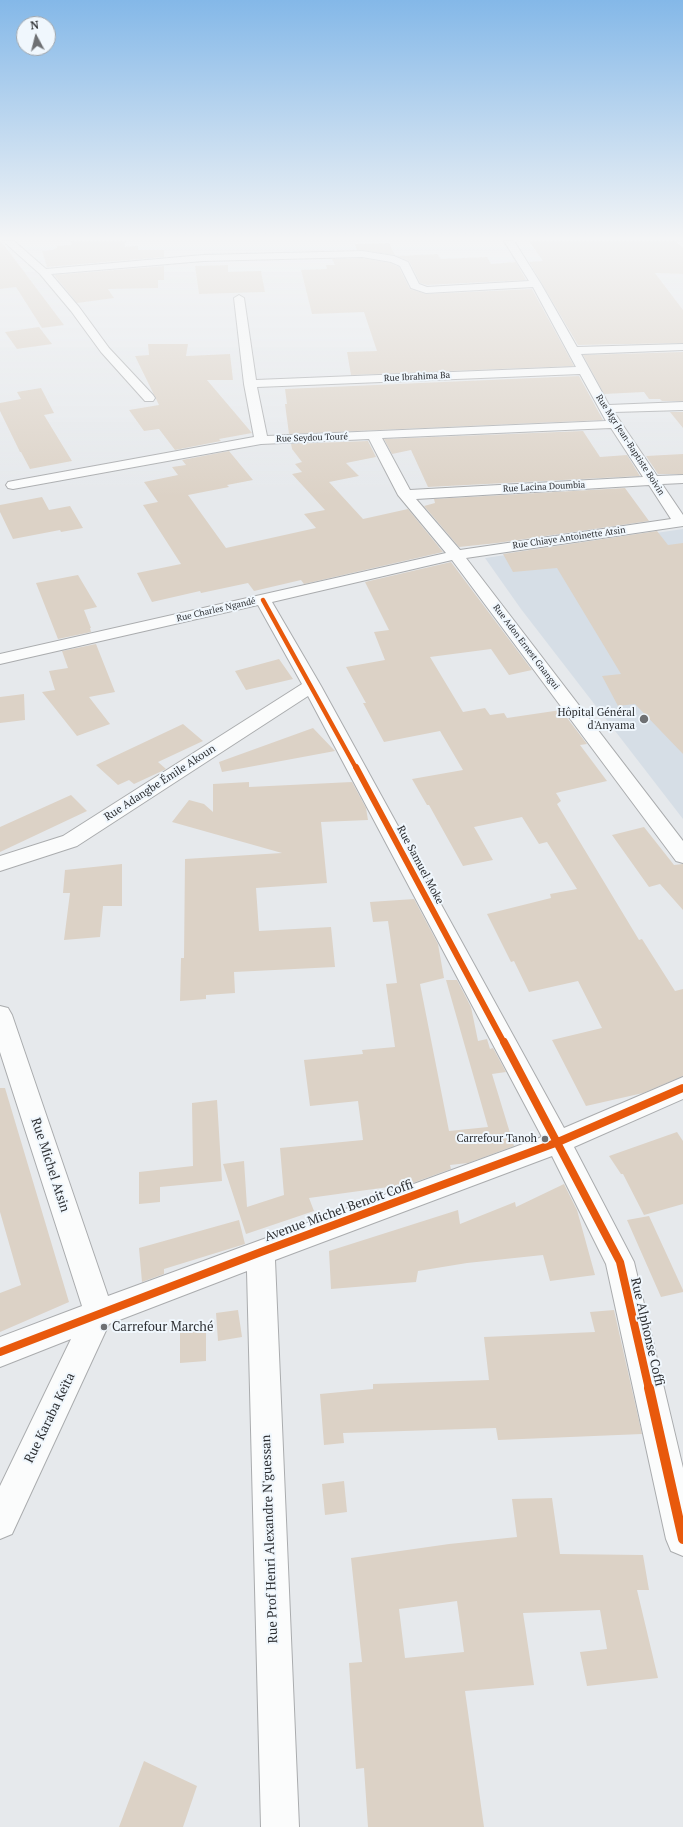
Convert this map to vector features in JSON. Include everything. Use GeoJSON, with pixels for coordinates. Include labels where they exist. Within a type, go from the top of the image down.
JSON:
{"type":"FeatureCollection","features":[{"type":"Feature","properties":{"kind":"street"},"geometry":{"type":"LineString","coordinates":[[88,326],[105,350],[149,398]]}},
{"type":"Feature","properties":{"kind":"street"},"geometry":{"type":"LineString","coordinates":[[243,326],[250,384],[260,440]]}},
{"type":"Feature","properties":{"kind":"street","name":"Rue Mgr Jean-Baptiste Boivin"},"geometry":{"type":"LineString","coordinates":[[559,326],[605,409],[652,481],[682,522]]}},
{"type":"Feature","properties":{"kind":"street"},"geometry":{"type":"LineString","coordinates":[[573,351],[683,347]]}},
{"type":"Feature","properties":{"kind":"street","name":"Rue Ibrahima Ba"},"geometry":{"type":"LineString","coordinates":[[250,384],[584,370]]}},
{"type":"Feature","properties":{"kind":"street"},"geometry":{"type":"LineString","coordinates":[[605,409],[683,406]]}},
{"type":"Feature","properties":{"kind":"street","name":"Rue Seydou Touré"},"geometry":{"type":"LineString","coordinates":[[13,485],[260,440],[615,424]]}},
{"type":"Feature","properties":{"kind":"street","name":"Rue Adon Ernest Gnangui"},"geometry":{"type":"LineString","coordinates":[[374,436],[405,495],[456,555],[683,856]]}},
{"type":"Feature","properties":{"kind":"street","name":"Rue Lacina Doumbia"},"geometry":{"type":"LineString","coordinates":[[405,495],[683,479]]}},
{"type":"Feature","properties":{"kind":"street","name":"Rue Chiaye Antoinette Atsin"},"geometry":{"type":"LineString","coordinates":[[456,555],[682,522]]}},
{"type":"Feature","properties":{"kind":"street","name":"Rue Charles Ngandé"},"geometry":{"type":"LineString","coordinates":[[0,659],[456,555]]}},
{"type":"Feature","properties":{"kind":"street","name":"Rue Samuel Moke"},"geometry":{"type":"LineString","coordinates":[[263,600],[312,686],[558,1142]]}},
{"type":"Feature","properties":{"kind":"street","name":"Rue Adangbe Émile Akoun"},"geometry":{"type":"LineString","coordinates":[[0,864],[70,841],[312,686]]}},
{"type":"Feature","properties":{"kind":"street","name":"Rue Michel Atsin"},"geometry":{"type":"LineString","coordinates":[[0,1015],[99,1314]]}},
{"type":"Feature","properties":{"kind":"street","name":"Avenue Michel Benoit Coffi"},"geometry":{"type":"LineString","coordinates":[[0,1352],[261,1252],[558,1142],[683,1088]]}},
{"type":"Feature","properties":{"kind":"street","name":"Rue Alphonse Coffi"},"geometry":{"type":"LineString","coordinates":[[558,1142],[620,1262],[683,1540]]}},
{"type":"Feature","properties":{"kind":"street","name":"Rue Prof Henri Alexandre N'guessan"},"geometry":{"type":"LineString","coordinates":[[261,1252],[280,1827]]}},
{"type":"Feature","properties":{"kind":"street","name":"Rue Karaba Keïta"},"geometry":{"type":"LineString","coordinates":[[0,1522],[99,1314]]}},
{"type":"Feature","properties":{"kind":"shaded area","name":"Hôpital Général d'Anyama"},"geometry":{"type":"Polygon","coordinates":[[[683,529],[683,819],[521,609],[485,558],[683,529]]]}},
{"type":"Feature","properties":{"kind":"building"},"geometry":{"type":"Polygon","coordinates":[[[41,326],[55,326],[42,328],[41,326]]]}},
{"type":"Feature","properties":{"kind":"building"},"geometry":{"type":"Polygon","coordinates":[[[369,326],[552,326],[574,366],[351,375],[347,352],[377,351],[369,326]]]}},
{"type":"Feature","properties":{"kind":"building"},"geometry":{"type":"Polygon","coordinates":[[[567,326],[683,326],[683,343],[578,345],[567,326]]]}},
{"type":"Feature","properties":{"kind":"building"},"geometry":{"type":"Polygon","coordinates":[[[39,327],[52,344],[17,349],[5,332],[39,327]]]}},
{"type":"Feature","properties":{"kind":"building"},"geometry":{"type":"Polygon","coordinates":[[[148,344],[188,344],[186,356],[230,354],[233,380],[207,380],[252,433],[219,439],[221,441],[175,450],[159,429],[144,431],[129,410],[159,405],[135,356],[149,355],[148,344]]]}},
{"type":"Feature","properties":{"kind":"building"},"geometry":{"type":"Polygon","coordinates":[[[683,352],[683,401],[662,401],[660,399],[649,399],[644,392],[604,394],[583,355],[683,352]]]}},
{"type":"Feature","properties":{"kind":"building"},"geometry":{"type":"Polygon","coordinates":[[[579,376],[603,420],[289,434],[285,404],[287,404],[285,389],[579,376]]]}},
{"type":"Feature","properties":{"kind":"building"},"geometry":{"type":"Polygon","coordinates":[[[41,388],[54,413],[44,415],[72,461],[30,469],[0,411],[0,403],[21,399],[17,392],[41,388]]]}},
{"type":"Feature","properties":{"kind":"building"},"geometry":{"type":"Polygon","coordinates":[[[670,412],[683,412],[683,428],[670,412]]]}},
{"type":"Feature","properties":{"kind":"building"},"geometry":{"type":"Polygon","coordinates":[[[583,431],[600,457],[627,455],[640,476],[428,487],[411,450],[392,454],[384,439],[583,431]]]}},
{"type":"Feature","properties":{"kind":"building"},"geometry":{"type":"Polygon","coordinates":[[[368,441],[376,457],[346,463],[359,476],[329,482],[363,519],[408,509],[443,552],[304,584],[301,580],[254,591],[248,583],[201,593],[200,591],[152,602],[137,573],[181,564],[143,505],[158,502],[144,482],[178,475],[172,467],[186,465],[182,460],[229,451],[253,480],[227,485],[229,487],[188,495],[226,548],[316,528],[304,514],[325,510],[292,474],[302,472],[295,464],[302,462],[292,449],[291,444],[368,441]]]}},
{"type":"Feature","properties":{"kind":"building"},"geometry":{"type":"Polygon","coordinates":[[[683,454],[683,474],[658,474],[646,456],[683,454]]]}},
{"type":"Feature","properties":{"kind":"building"},"geometry":{"type":"Polygon","coordinates":[[[625,488],[649,521],[459,547],[424,506],[435,503],[434,499],[625,488]]]}},
{"type":"Feature","properties":{"kind":"building"},"geometry":{"type":"Polygon","coordinates":[[[42,497],[49,510],[70,506],[83,528],[61,532],[60,530],[13,539],[0,512],[0,505],[42,497]]]}},
{"type":"Feature","properties":{"kind":"building","name":"Hôpital Général d'Anyama"},"geometry":{"type":"Polygon","coordinates":[[[657,531],[668,545],[683,543],[683,754],[635,704],[618,706],[602,676],[621,674],[557,568],[513,572],[503,554],[657,531]]]}},
{"type":"Feature","properties":{"kind":"building"},"geometry":{"type":"Polygon","coordinates":[[[451,562],[532,670],[509,675],[491,649],[430,657],[463,712],[485,708],[490,715],[504,713],[507,718],[561,710],[587,744],[580,745],[607,781],[556,793],[561,801],[557,804],[639,940],[642,939],[675,991],[683,989],[683,1076],[643,1093],[586,1106],[552,1040],[602,1028],[578,981],[529,992],[514,961],[511,962],[487,914],[551,898],[550,894],[577,889],[547,842],[539,844],[522,817],[474,827],[493,860],[463,866],[429,805],[427,805],[412,779],[463,770],[440,731],[384,742],[363,703],[366,703],[346,667],[385,660],[374,632],[389,630],[365,582],[451,562]]]}},
{"type":"Feature","properties":{"kind":"building"},"geometry":{"type":"Polygon","coordinates":[[[78,575],[97,607],[84,610],[91,628],[91,632],[58,639],[36,583],[78,575]]]}},
{"type":"Feature","properties":{"kind":"building"},"geometry":{"type":"Polygon","coordinates":[[[96,644],[115,692],[89,697],[110,724],[77,736],[42,692],[55,690],[49,671],[68,668],[62,651],[96,644]]]}},
{"type":"Feature","properties":{"kind":"building"},"geometry":{"type":"Polygon","coordinates":[[[279,659],[293,679],[246,690],[235,671],[279,659]]]}},
{"type":"Feature","properties":{"kind":"building"},"geometry":{"type":"Polygon","coordinates":[[[24,694],[25,720],[0,723],[0,697],[24,694]]]}},
{"type":"Feature","properties":{"kind":"building"},"geometry":{"type":"Polygon","coordinates":[[[183,724],[203,741],[158,762],[166,769],[162,771],[134,784],[129,780],[118,785],[96,765],[183,724]]]}},
{"type":"Feature","properties":{"kind":"building"},"geometry":{"type":"Polygon","coordinates":[[[313,728],[335,751],[222,772],[219,762],[313,728]]]}},
{"type":"Feature","properties":{"kind":"building"},"geometry":{"type":"Polygon","coordinates":[[[249,782],[249,787],[352,782],[366,808],[368,820],[321,822],[327,883],[256,888],[259,931],[331,927],[335,967],[234,972],[235,993],[206,995],[206,999],[180,1001],[181,958],[184,958],[185,859],[282,853],[172,822],[189,800],[204,804],[213,812],[213,784],[249,782]]]}},
{"type":"Feature","properties":{"kind":"building"},"geometry":{"type":"Polygon","coordinates":[[[71,795],[87,811],[0,852],[0,827],[71,795]]]}},
{"type":"Feature","properties":{"kind":"building"},"geometry":{"type":"Polygon","coordinates":[[[644,827],[674,865],[683,864],[683,910],[660,884],[649,887],[612,835],[644,827]]]}},
{"type":"Feature","properties":{"kind":"building"},"geometry":{"type":"Polygon","coordinates":[[[122,864],[122,906],[103,906],[100,937],[64,940],[70,893],[63,893],[65,870],[122,864]]]}},
{"type":"Feature","properties":{"kind":"building"},"geometry":{"type":"Polygon","coordinates":[[[414,899],[438,944],[444,978],[420,984],[449,1131],[488,1127],[446,980],[457,980],[471,1007],[478,1041],[487,1039],[490,1049],[493,1048],[506,1072],[492,1074],[514,1146],[468,1163],[450,1165],[451,1169],[410,1184],[309,1198],[314,1211],[246,1234],[223,1164],[244,1161],[247,1207],[284,1195],[280,1148],[363,1140],[358,1101],[310,1106],[304,1060],[363,1054],[362,1050],[395,1047],[386,984],[397,983],[388,921],[373,922],[370,902],[414,899]]]}},
{"type":"Feature","properties":{"kind":"building"},"geometry":{"type":"Polygon","coordinates":[[[0,1088],[5,1088],[69,1302],[0,1332],[0,1293],[21,1285],[0,1212],[0,1088]]]}},
{"type":"Feature","properties":{"kind":"building"},"geometry":{"type":"Polygon","coordinates":[[[217,1100],[222,1181],[160,1187],[160,1202],[139,1204],[139,1172],[193,1166],[192,1103],[217,1100]]]}},
{"type":"Feature","properties":{"kind":"building"},"geometry":{"type":"Polygon","coordinates":[[[677,1132],[683,1141],[683,1204],[644,1215],[623,1174],[621,1174],[609,1156],[677,1132]]]}},
{"type":"Feature","properties":{"kind":"building"},"geometry":{"type":"Polygon","coordinates":[[[564,1184],[577,1210],[595,1275],[550,1281],[543,1255],[467,1263],[418,1271],[416,1282],[331,1289],[329,1251],[458,1210],[460,1224],[515,1202],[516,1207],[564,1184]]]}},
{"type":"Feature","properties":{"kind":"building"},"geometry":{"type":"Polygon","coordinates":[[[649,1216],[683,1292],[661,1297],[627,1220],[649,1216]]]}},
{"type":"Feature","properties":{"kind":"building"},"geometry":{"type":"Polygon","coordinates":[[[239,1220],[245,1244],[164,1269],[164,1274],[142,1282],[139,1248],[239,1220]]]}},
{"type":"Feature","properties":{"kind":"building"},"geometry":{"type":"Polygon","coordinates":[[[238,1310],[242,1337],[218,1341],[216,1313],[238,1310]]]}},
{"type":"Feature","properties":{"kind":"building"},"geometry":{"type":"Polygon","coordinates":[[[614,1310],[642,1434],[498,1440],[496,1428],[343,1433],[344,1443],[324,1445],[320,1394],[373,1389],[373,1384],[489,1380],[484,1337],[595,1332],[590,1312],[614,1310]]]}},
{"type":"Feature","properties":{"kind":"building"},"geometry":{"type":"Polygon","coordinates":[[[206,1330],[206,1361],[180,1363],[180,1332],[206,1330]]]}},
{"type":"Feature","properties":{"kind":"building"},"geometry":{"type":"Polygon","coordinates":[[[344,1481],[347,1512],[325,1515],[322,1484],[344,1481]]]}},
{"type":"Feature","properties":{"kind":"building"},"geometry":{"type":"Polygon","coordinates":[[[552,1498],[560,1554],[643,1555],[649,1590],[637,1590],[658,1678],[587,1686],[580,1652],[607,1649],[600,1610],[523,1613],[534,1685],[465,1691],[484,1827],[368,1827],[364,1768],[356,1769],[351,1695],[349,1663],[362,1662],[351,1558],[449,1544],[517,1537],[512,1499],[552,1498]],[[457,1601],[399,1609],[405,1658],[464,1652],[457,1601]]]}},
{"type":"Feature","properties":{"kind":"building"},"geometry":{"type":"Polygon","coordinates":[[[144,1761],[197,1786],[183,1827],[119,1827],[144,1761]]]}},
{"type":"Feature","properties":{"kind":"cycle path"},"geometry":{"type":"LineString","coordinates":[[263,600],[312,686],[558,1142],[620,1262],[683,1539]]}},
{"type":"Feature","properties":{"kind":"cycle path"},"geometry":{"type":"LineString","coordinates":[[0,1352],[261,1252],[558,1142],[683,1088]]}},
{"type":"Feature","properties":{"kind":"place","name":"Hôpital Général d'Anyama"},"geometry":{"type":"Point","coordinates":[644,719]}},
{"type":"Feature","properties":{"kind":"place","name":"Carrefour Tanoh"},"geometry":{"type":"Point","coordinates":[545,1139]}},
{"type":"Feature","properties":{"kind":"place","name":"Carrefour Marché"},"geometry":{"type":"Point","coordinates":[104,1327]}}]}
